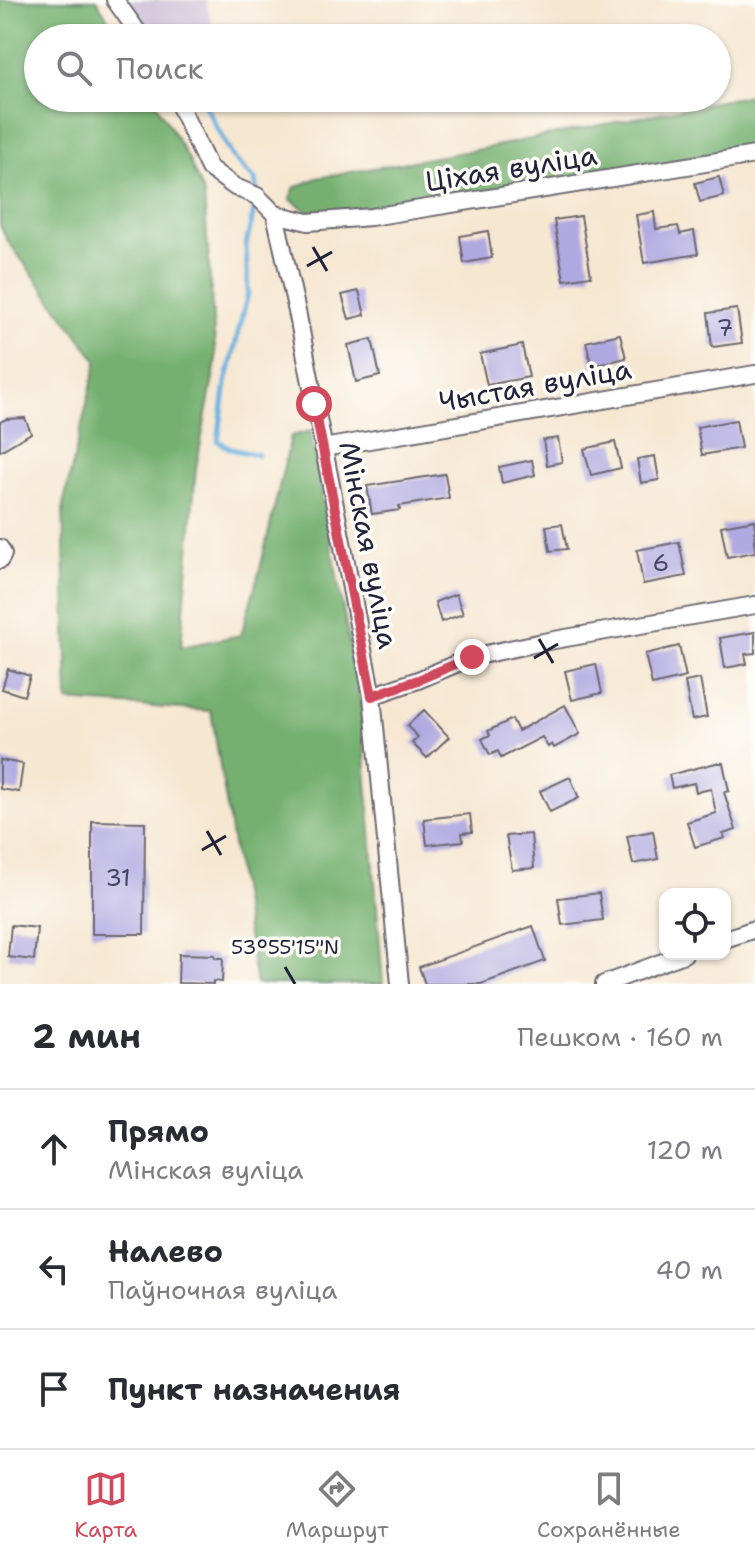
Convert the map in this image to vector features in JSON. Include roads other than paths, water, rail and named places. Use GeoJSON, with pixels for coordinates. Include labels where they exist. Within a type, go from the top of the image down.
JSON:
{"type":"FeatureCollection","features":[{"type":"Feature","properties":{"kind":"street"},"geometry":{"type":"LineString","coordinates":[[115,0],[132,24]]}},
{"type":"Feature","properties":{"kind":"street"},"geometry":{"type":"LineString","coordinates":[[183,112],[209,168],[235,187],[257,196],[275,214]]}},
{"type":"Feature","properties":{"kind":"street","name":"Ціхая вуліца"},"geometry":{"type":"LineString","coordinates":[[275,214],[308,222],[371,217],[755,155]]}},
{"type":"Feature","properties":{"kind":"street","name":"Мінская вуліца"},"geometry":{"type":"LineString","coordinates":[[275,214],[298,316],[372,696],[400,984]]}},
{"type":"Feature","properties":{"kind":"street","name":"Чыстая вуліца"},"geometry":{"type":"LineString","coordinates":[[323,448],[755,374]]}},
{"type":"Feature","properties":{"kind":"street"},"geometry":{"type":"LineString","coordinates":[[0,548],[3,554],[0,560]]}},
{"type":"Feature","properties":{"kind":"street"},"geometry":{"type":"LineString","coordinates":[[372,696],[472,657],[755,605]]}},
{"type":"Feature","properties":{"kind":"street"},"geometry":{"type":"LineString","coordinates":[[731,937],[755,929]]}},
{"type":"Feature","properties":{"kind":"street"},"geometry":{"type":"LineString","coordinates":[[604,984],[668,960]]}},
{"type":"Feature","properties":{"kind":"waterway"},"geometry":{"type":"LineString","coordinates":[[208,112],[233,158],[255,180],[257,192]]}},
{"type":"Feature","properties":{"kind":"waterway"},"geometry":{"type":"LineString","coordinates":[[256,202],[246,245],[248,293],[226,383],[218,441],[231,449],[258,455]]}}]}
